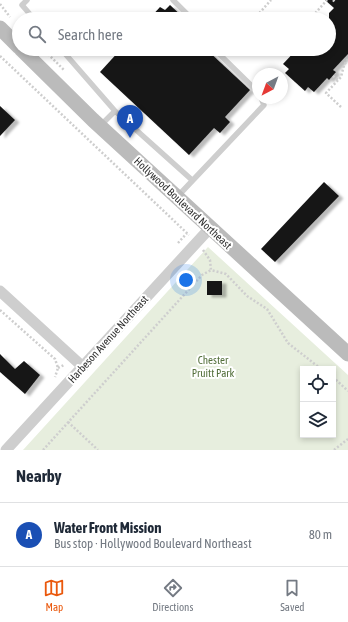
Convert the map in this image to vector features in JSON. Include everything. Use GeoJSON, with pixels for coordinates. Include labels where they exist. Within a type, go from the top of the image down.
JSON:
{"type":"FeatureCollection","features":[{"type":"Feature","properties":{"kind":"street","name":"Hollywood Boulevard Northeast"},"geometry":{"type":"LineString","coordinates":[[0,28],[12,40]]}},
{"type":"Feature","properties":{"kind":"street","name":"Hollywood Boulevard Northeast"},"geometry":{"type":"LineString","coordinates":[[28,56],[99,126],[348,354]]}},
{"type":"Feature","properties":{"kind":"street","name":"Harbeson Avenue Northeast"},"geometry":{"type":"LineString","coordinates":[[6,450],[210,228]]}},
{"type":"Feature","properties":{"kind":"street"},"geometry":{"type":"LineString","coordinates":[[0,291],[83,366]]}},
{"type":"Feature","properties":{"kind":"lane"},"geometry":{"type":"LineString","coordinates":[[27,0],[22,5],[28,12]]}},
{"type":"Feature","properties":{"kind":"lane"},"geometry":{"type":"LineString","coordinates":[[174,0],[185,12]]}},
{"type":"Feature","properties":{"kind":"lane"},"geometry":{"type":"LineString","coordinates":[[67,56],[116,111],[192,180]]}},
{"type":"Feature","properties":{"kind":"lane"},"geometry":{"type":"LineString","coordinates":[[221,56],[252,86]]}},
{"type":"Feature","properties":{"kind":"lane"},"geometry":{"type":"LineString","coordinates":[[176,197],[264,104]]}},
{"type":"Feature","properties":{"kind":"lane"},"geometry":{"type":"LineString","coordinates":[[99,126],[116,111]]}},
{"type":"Feature","properties":{"kind":"path"},"geometry":{"type":"LineString","coordinates":[[260,12],[271,0]]}},
{"type":"Feature","properties":{"kind":"path"},"geometry":{"type":"LineString","coordinates":[[316,12],[327,0]]}},
{"type":"Feature","properties":{"kind":"path"},"geometry":{"type":"LineString","coordinates":[[0,4],[4,11],[12,19]]}},
{"type":"Feature","properties":{"kind":"path"},"geometry":{"type":"LineString","coordinates":[[0,56],[197,242],[210,260],[212,270]]}},
{"type":"Feature","properties":{"kind":"path"},"geometry":{"type":"LineString","coordinates":[[341,107],[326,93],[338,80],[348,59]]}},
{"type":"Feature","properties":{"kind":"path"},"geometry":{"type":"LineString","coordinates":[[333,76],[338,80]]}},
{"type":"Feature","properties":{"kind":"path"},"geometry":{"type":"LineString","coordinates":[[43,450],[202,275],[212,270],[226,274],[247,296],[267,309],[288,343],[316,366]]}},
{"type":"Feature","properties":{"kind":"path"},"geometry":{"type":"LineString","coordinates":[[0,310],[57,362],[58,372],[51,382]]}},
{"type":"Feature","properties":{"kind":"path"},"geometry":{"type":"LineString","coordinates":[[336,380],[348,391]]}},
{"type":"Feature","properties":{"kind":"path"},"geometry":{"type":"LineString","coordinates":[[68,422],[98,450]]}},
{"type":"Feature","properties":{"kind":"path"},"geometry":{"type":"LineString","coordinates":[[334,450],[348,439]]}},
{"type":"Feature","properties":{"kind":"green space","name":"Chester Pruitt Park"},"geometry":{"type":"Polygon","coordinates":[[[208,247],[348,375],[348,450],[23,450],[208,247]]]}},
{"type":"Feature","properties":{"kind":"building"},"geometry":{"type":"Polygon","coordinates":[[[325,0],[348,0],[348,54],[333,70],[336,72],[329,80],[327,78],[314,92],[308,87],[305,91],[288,76],[289,69],[283,64],[290,56],[336,56],[336,12],[330,12],[334,8],[325,0]]]}},
{"type":"Feature","properties":{"kind":"building"},"geometry":{"type":"Polygon","coordinates":[[[170,5],[178,12],[155,12],[160,7],[165,10],[170,5]]]}},
{"type":"Feature","properties":{"kind":"building"},"geometry":{"type":"Polygon","coordinates":[[[115,56],[214,56],[250,90],[225,117],[230,122],[220,133],[214,128],[189,155],[100,72],[115,56]]]}},
{"type":"Feature","properties":{"kind":"building"},"geometry":{"type":"Polygon","coordinates":[[[0,106],[15,120],[0,136],[0,106]]]}},
{"type":"Feature","properties":{"kind":"building"},"geometry":{"type":"Polygon","coordinates":[[[324,182],[339,196],[275,262],[261,249],[324,182]]]}},
{"type":"Feature","properties":{"kind":"building"},"geometry":{"type":"Polygon","coordinates":[[[207,281],[222,281],[222,295],[207,295],[207,281]]]}},
{"type":"Feature","properties":{"kind":"building"},"geometry":{"type":"Polygon","coordinates":[[[0,354],[15,369],[24,361],[40,375],[25,394],[0,372],[0,354]]]}},
{"type":"Feature","properties":{"kind":"place","name":"Water Front Mission"},"geometry":{"type":"Point","coordinates":[130,138]}}]}
